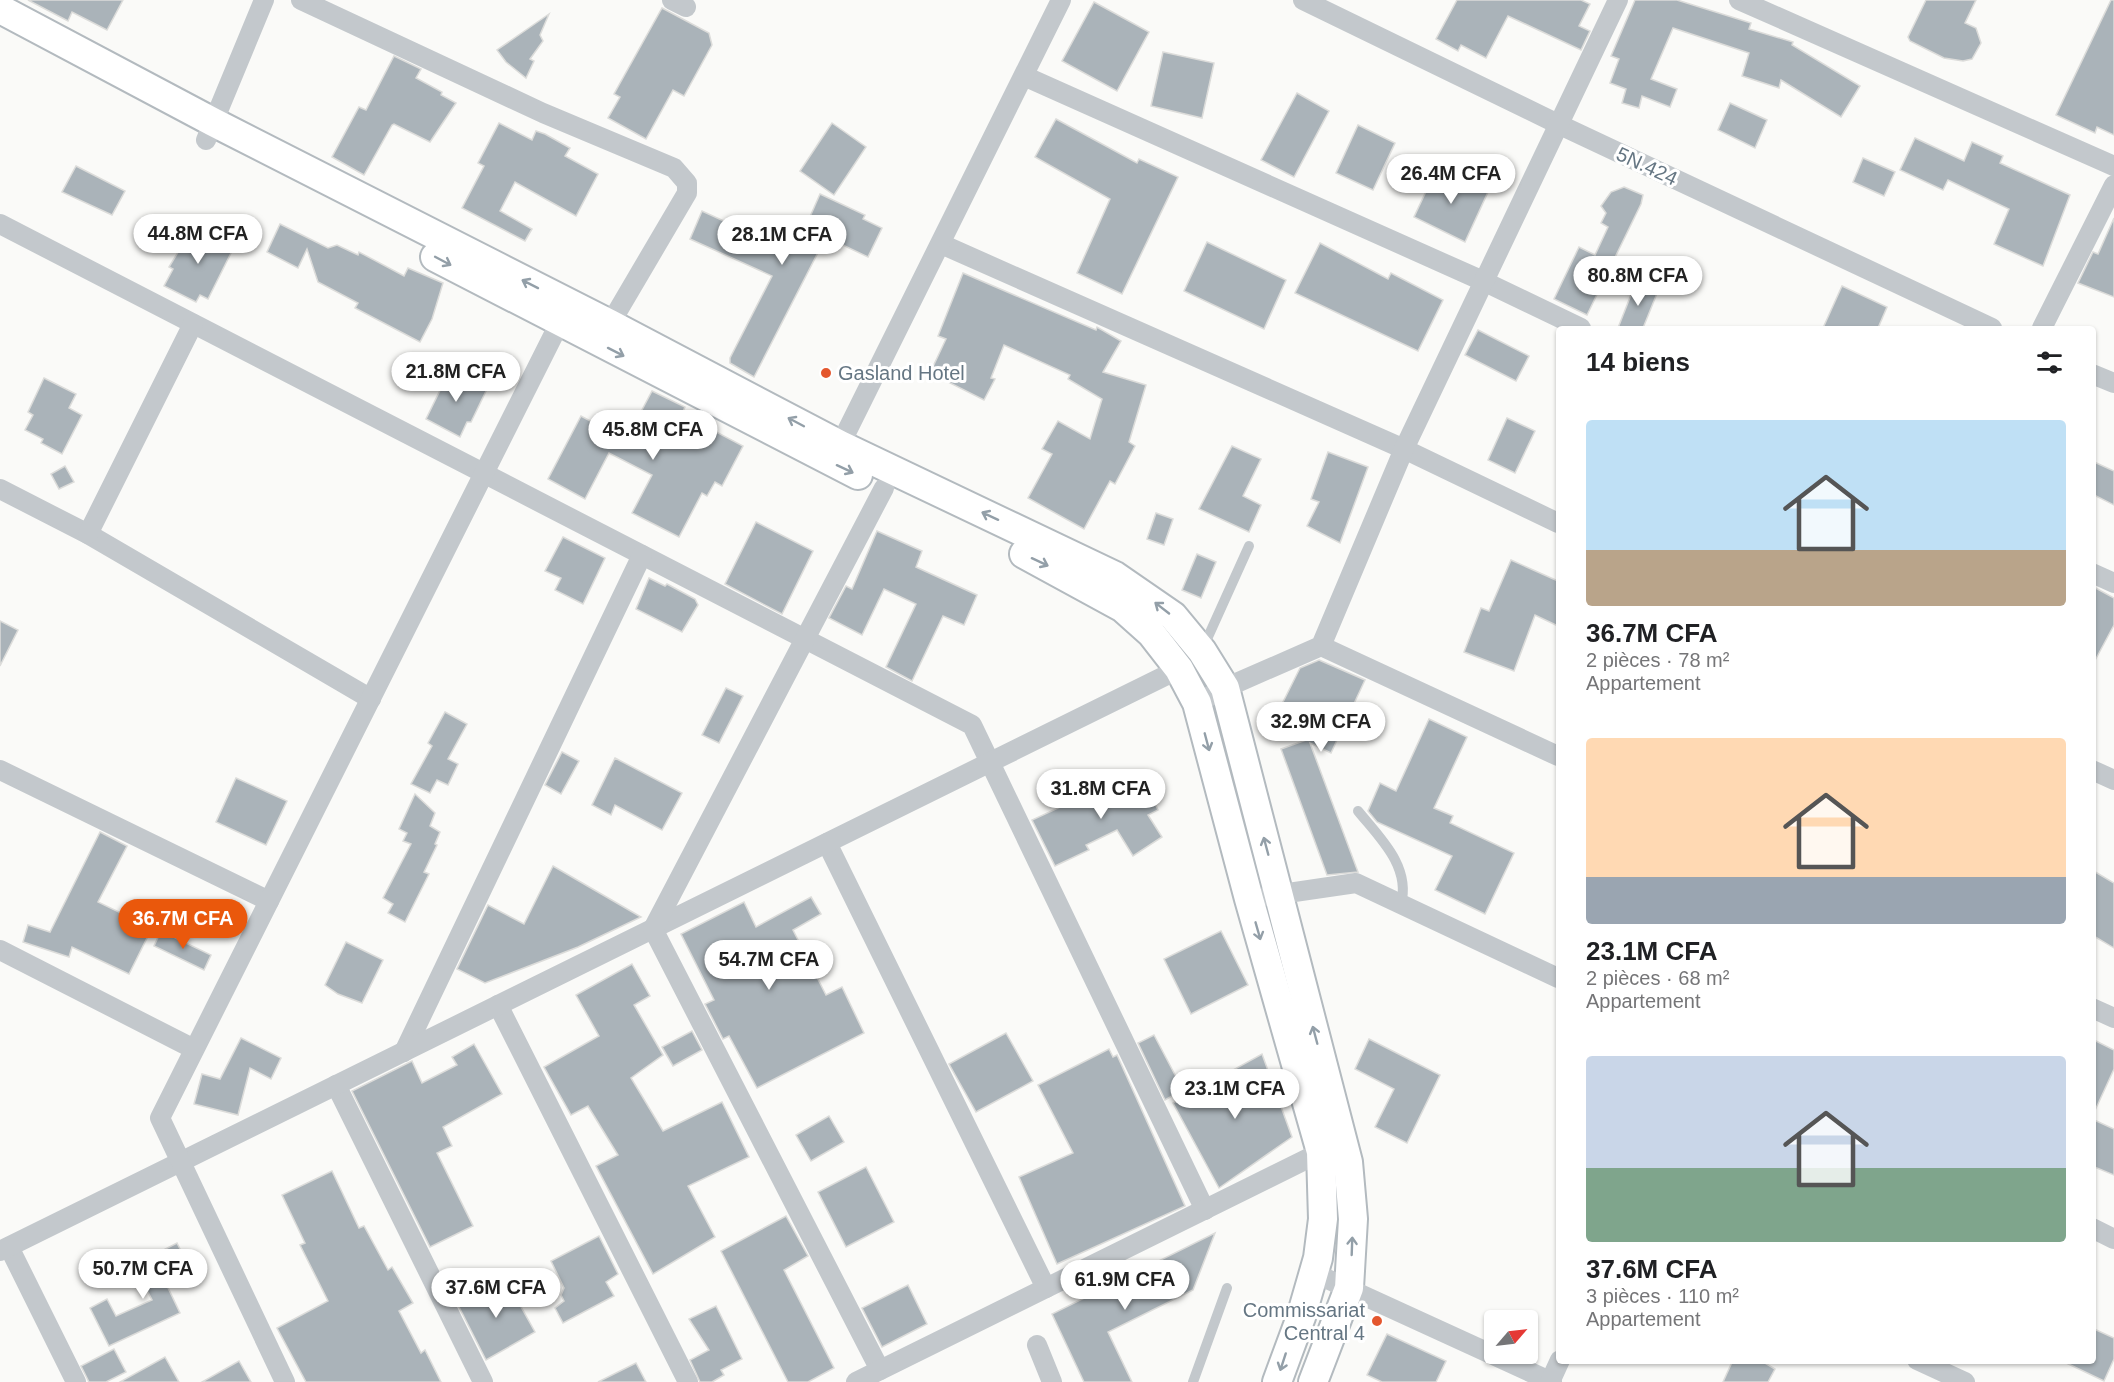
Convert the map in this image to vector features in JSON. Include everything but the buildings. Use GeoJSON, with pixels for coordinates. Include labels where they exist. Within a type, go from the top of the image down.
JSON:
{"type":"FeatureCollection","features":[{"type":"Feature","properties":{"kind":"main road"},"geometry":{"type":"LineString","coordinates":[[0,9],[209,131]]}},
{"type":"Feature","properties":{"kind":"main road"},"geometry":{"type":"LineString","coordinates":[[0,30],[209,131],[564,313],[884,488],[1056,570],[1123,608],[1151,633],[1179,669],[1197,703],[1249,899],[1321,1152],[1323,1219],[1314,1273],[1276,1382]]}},
{"type":"Feature","properties":{"kind":"main road"},"geometry":{"type":"LineString","coordinates":[[564,313],[610,324],[840,445],[1115,576],[1173,616],[1202,651],[1225,688],[1348,1162],[1353,1219],[1349,1288],[1313,1382]]}},
{"type":"Feature","properties":{"kind":"street"},"geometry":{"type":"LineString","coordinates":[[209,131],[264,0]]}},
{"type":"Feature","properties":{"kind":"street"},"geometry":{"type":"LineString","coordinates":[[301,0],[543,112],[674,168],[687,183],[687,194],[610,324]]}},
{"type":"Feature","properties":{"kind":"street"},"geometry":{"type":"LineString","coordinates":[[840,445],[1061,0]]}},
{"type":"Feature","properties":{"kind":"street","name":"5N.424"},"geometry":{"type":"LineString","coordinates":[[1303,0],[1560,125],[1988,326]]}},
{"type":"Feature","properties":{"kind":"street"},"geometry":{"type":"LineString","coordinates":[[1197,703],[1225,688],[1321,646],[1404,449],[1618,0]]}},
{"type":"Feature","properties":{"kind":"street"},"geometry":{"type":"LineString","coordinates":[[1739,0],[2114,166]]}},
{"type":"Feature","properties":{"kind":"street"},"geometry":{"type":"LineString","coordinates":[[1024,76],[1483,281],[1577,326]]}},
{"type":"Feature","properties":{"kind":"street"},"geometry":{"type":"LineString","coordinates":[[2043,326],[2114,185]]}},
{"type":"Feature","properties":{"kind":"street"},"geometry":{"type":"LineString","coordinates":[[0,224],[972,725],[1205,1210]]}},
{"type":"Feature","properties":{"kind":"street"},"geometry":{"type":"LineString","coordinates":[[941,244],[1404,449],[1556,522]]}},
{"type":"Feature","properties":{"kind":"street"},"geometry":{"type":"LineString","coordinates":[[285,1382],[160,1118],[564,313]]}},
{"type":"Feature","properties":{"kind":"street"},"geometry":{"type":"LineString","coordinates":[[88,534],[193,324]]}},
{"type":"Feature","properties":{"kind":"street"},"geometry":{"type":"LineString","coordinates":[[2096,376],[2114,383]]}},
{"type":"Feature","properties":{"kind":"street"},"geometry":{"type":"LineString","coordinates":[[653,929],[884,488]]}},
{"type":"Feature","properties":{"kind":"street"},"geometry":{"type":"LineString","coordinates":[[0,489],[88,534],[370,699]]}},
{"type":"Feature","properties":{"kind":"street"},"geometry":{"type":"LineString","coordinates":[[404,1052],[642,555]]}},
{"type":"Feature","properties":{"kind":"street"},"geometry":{"type":"LineString","coordinates":[[2096,575],[2114,583]]}},
{"type":"Feature","properties":{"kind":"street"},"geometry":{"type":"LineString","coordinates":[[1321,646],[1556,755]]}},
{"type":"Feature","properties":{"kind":"street"},"geometry":{"type":"LineString","coordinates":[[76,1382],[5,1249],[1179,669]]}},
{"type":"Feature","properties":{"kind":"street"},"geometry":{"type":"LineString","coordinates":[[0,770],[269,901]]}},
{"type":"Feature","properties":{"kind":"street"},"geometry":{"type":"LineString","coordinates":[[2096,772],[2114,780]]}},
{"type":"Feature","properties":{"kind":"street"},"geometry":{"type":"LineString","coordinates":[[827,843],[1046,1288]]}},
{"type":"Feature","properties":{"kind":"street"},"geometry":{"type":"LineString","coordinates":[[1249,899],[1356,883],[1556,977]]}},
{"type":"Feature","properties":{"kind":"street"},"geometry":{"type":"LineString","coordinates":[[653,929],[880,1370]]}},
{"type":"Feature","properties":{"kind":"street"},"geometry":{"type":"LineString","coordinates":[[0,950],[194,1050]]}},
{"type":"Feature","properties":{"kind":"street"},"geometry":{"type":"LineString","coordinates":[[498,1005],[688,1382]]}},
{"type":"Feature","properties":{"kind":"street"},"geometry":{"type":"LineString","coordinates":[[2096,1010],[2114,1018]]}},
{"type":"Feature","properties":{"kind":"street"},"geometry":{"type":"LineString","coordinates":[[336,1085],[483,1382]]}},
{"type":"Feature","properties":{"kind":"street"},"geometry":{"type":"LineString","coordinates":[[856,1382],[1321,1152]]}},
{"type":"Feature","properties":{"kind":"street"},"geometry":{"type":"LineString","coordinates":[[2096,1230],[2114,1239]]}},
{"type":"Feature","properties":{"kind":"street"},"geometry":{"type":"LineString","coordinates":[[1314,1273],[1551,1382],[1558,1364]]}},
{"type":"Feature","properties":{"kind":"street"},"geometry":{"type":"LineString","coordinates":[[1037,1345],[1052,1382]]}},
{"type":"Feature","properties":{"kind":"street"},"geometry":{"type":"LineString","coordinates":[[1926,1364],[1965,1382]]}},
{"type":"Feature","properties":{"kind":"lane"},"geometry":{"type":"LineString","coordinates":[[1202,651],[1249,546]]}},
{"type":"Feature","properties":{"kind":"lane"},"geometry":{"type":"LineString","coordinates":[[1358,811],[1390,850],[1400,869],[1403,893],[1401,904]]}},
{"type":"Feature","properties":{"kind":"lane"},"geometry":{"type":"LineString","coordinates":[[1193,1382],[1227,1288]]}},
{"type":"Feature","properties":{"kind":"place","name":"Gasland Hotel"},"geometry":{"type":"Point","coordinates":[826,373]}},
{"type":"Feature","properties":{"kind":"place","name":"Commissariat Central 4"},"geometry":{"type":"Point","coordinates":[1377,1321]}}]}
